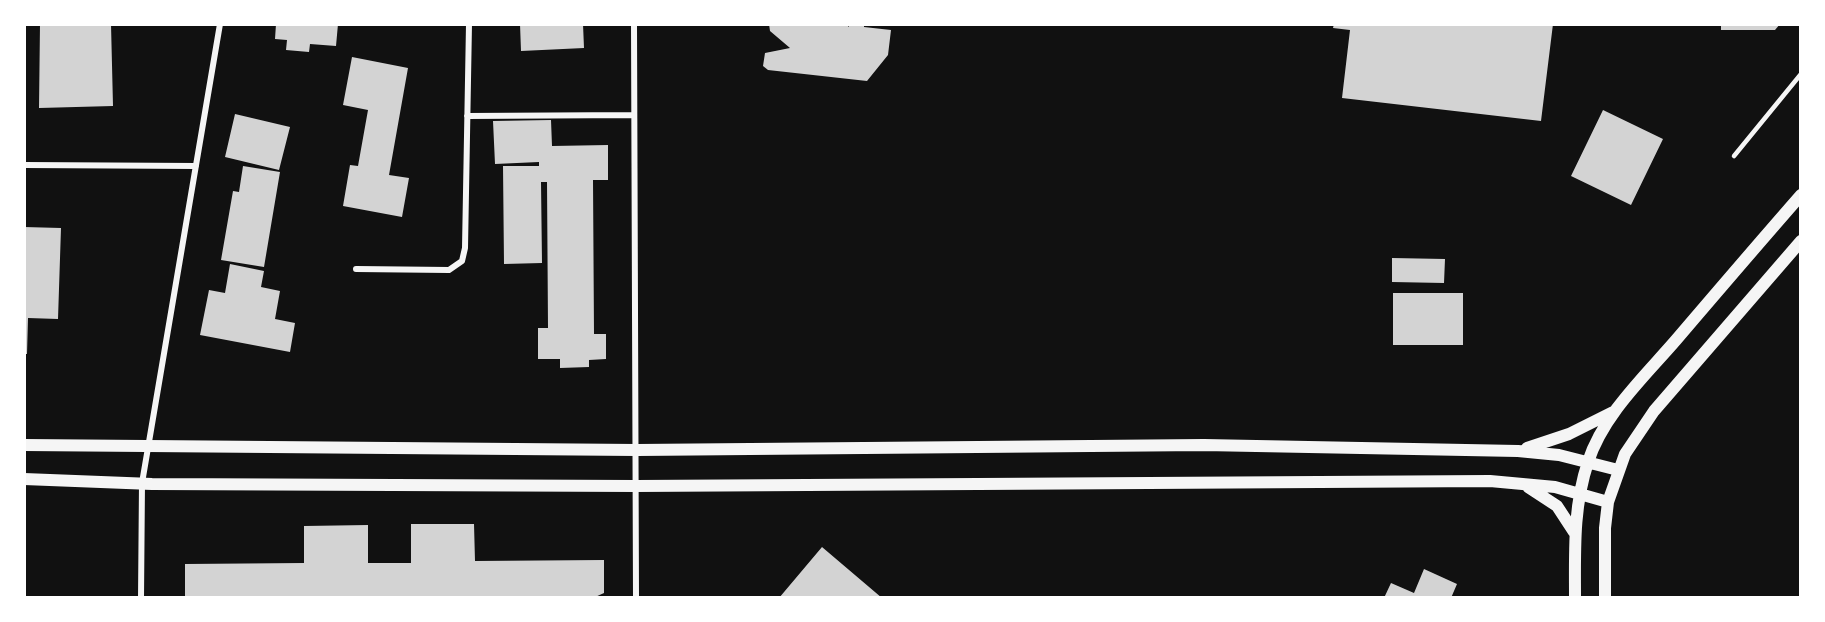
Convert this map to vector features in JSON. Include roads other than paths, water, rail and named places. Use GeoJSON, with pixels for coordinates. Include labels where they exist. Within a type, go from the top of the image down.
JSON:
{"type":"FeatureCollection","features":[{"type":"Feature","properties":{"kind":"main road"},"geometry":{"type":"LineString","coordinates":[[1575,598],[1574,533],[1579,493],[1588,461],[1601,434],[1617,410],[1801,195]]}},
{"type":"Feature","properties":{"kind":"main road"},"geometry":{"type":"LineString","coordinates":[[1605,598],[1605,528],[1608,502],[1618,470],[1639,432],[1654,411],[1801,241]]}},
{"type":"Feature","properties":{"kind":"main road"},"geometry":{"type":"LineString","coordinates":[[1518,451],[1569,434],[1617,410]]}},
{"type":"Feature","properties":{"kind":"main road"},"geometry":{"type":"LineString","coordinates":[[24,445],[637,450],[1204,445],[1518,451],[1559,454],[1618,470]]}},
{"type":"Feature","properties":{"kind":"main road"},"geometry":{"type":"LineString","coordinates":[[24,479],[142,483],[636,486],[1515,482],[1579,493],[1608,502]]}},
{"type":"Feature","properties":{"kind":"main road"},"geometry":{"type":"LineString","coordinates":[[1515,482],[1531,488],[1557,506],[1574,533]]}},
{"type":"Feature","properties":{"kind":"street"},"geometry":{"type":"LineString","coordinates":[[141,598],[142,483],[220,24]]}},
{"type":"Feature","properties":{"kind":"street"},"geometry":{"type":"LineString","coordinates":[[356,269],[449,270],[462,261],[465,248],[469,24]]}},
{"type":"Feature","properties":{"kind":"street"},"geometry":{"type":"LineString","coordinates":[[634,24],[636,598]]}},
{"type":"Feature","properties":{"kind":"street"},"geometry":{"type":"LineString","coordinates":[[467,116],[634,115]]}},
{"type":"Feature","properties":{"kind":"street"},"geometry":{"type":"LineString","coordinates":[[24,165],[196,166]]}},
{"type":"Feature","properties":{"kind":"lane"},"geometry":{"type":"LineString","coordinates":[[1734,156],[1801,74]]}}]}
